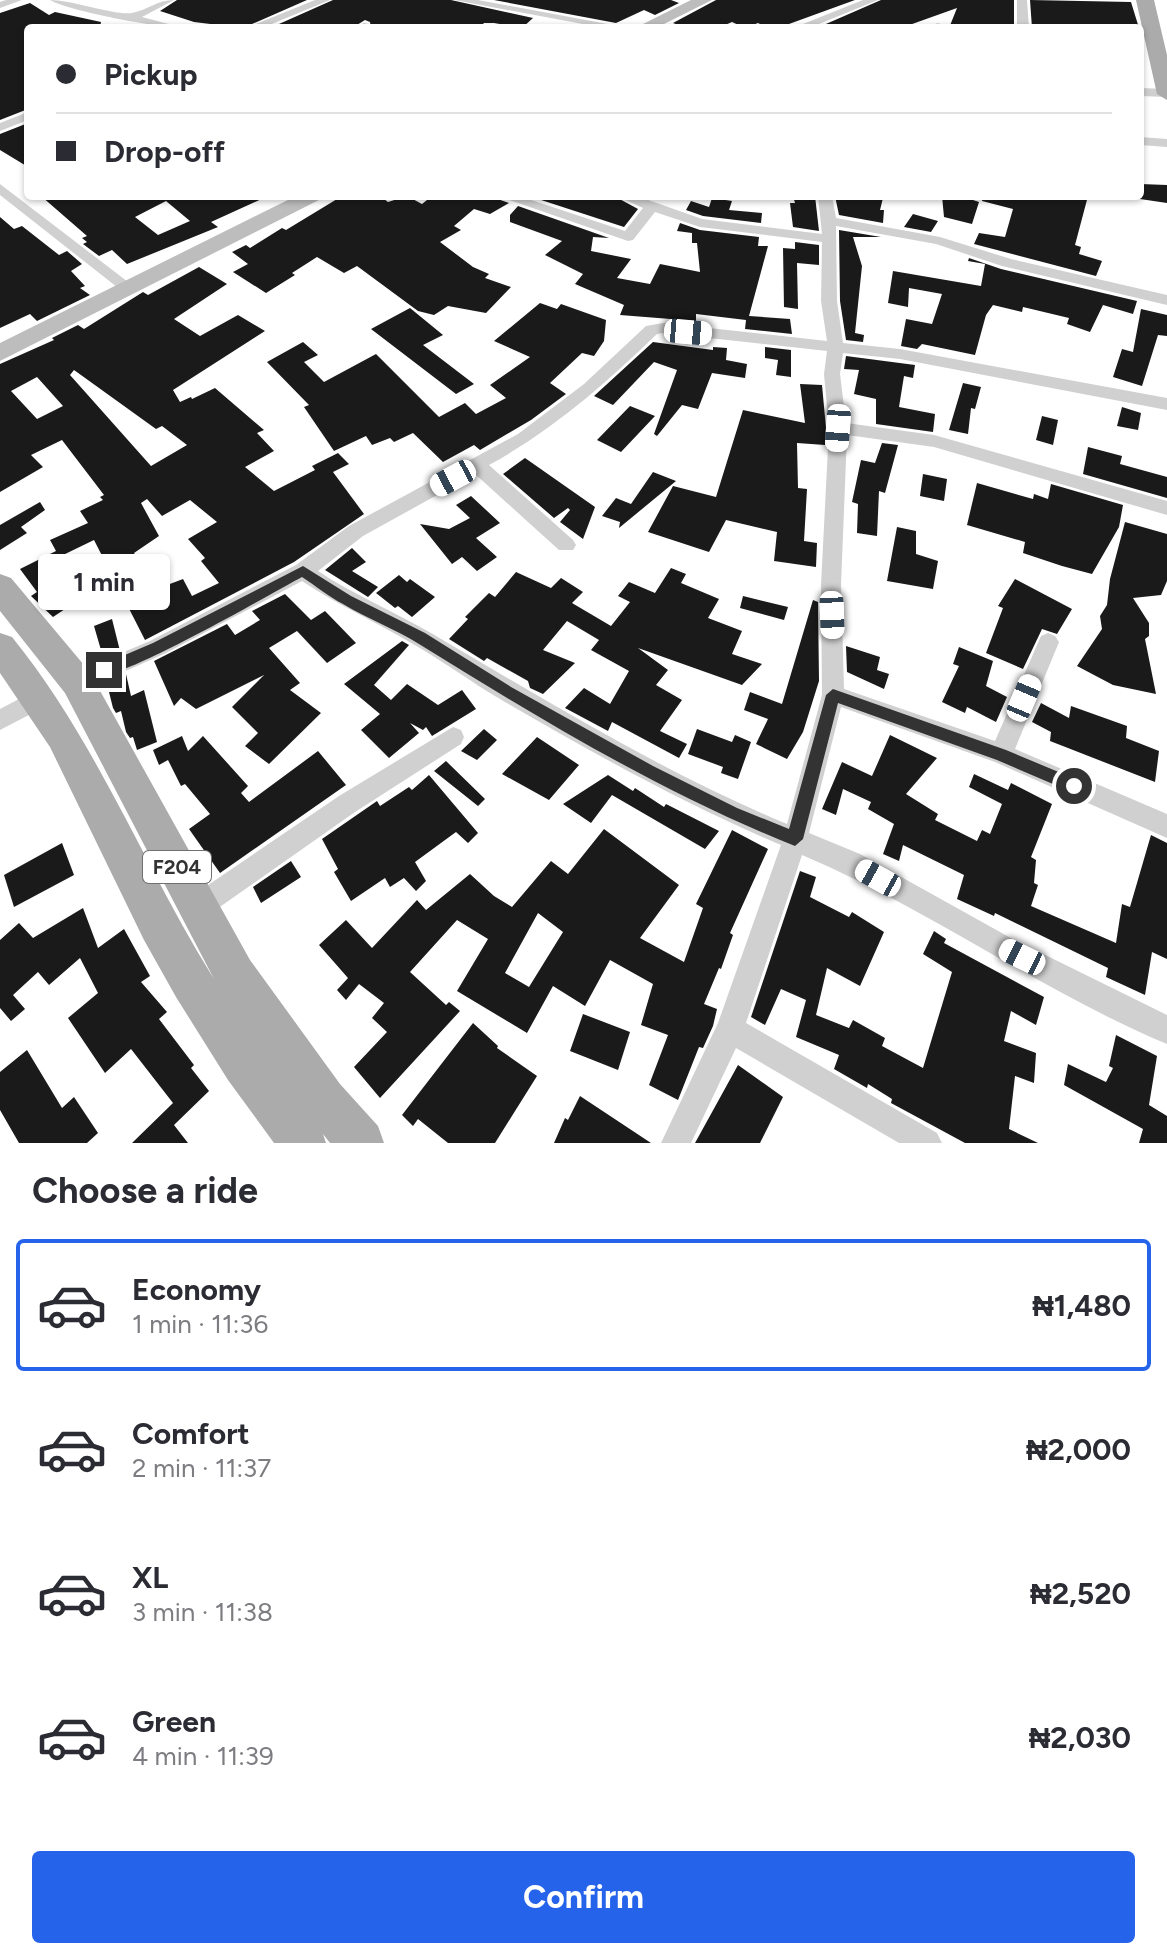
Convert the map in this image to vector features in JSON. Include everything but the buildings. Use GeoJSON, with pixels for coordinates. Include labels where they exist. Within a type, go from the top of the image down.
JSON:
{"type":"FeatureCollection","features":[{"type":"Feature","properties":{"kind":"main road"},"geometry":{"type":"LineString","coordinates":[[1146,1],[1167,62]]}},
{"type":"Feature","properties":{"kind":"main road"},"geometry":{"type":"LineString","coordinates":[[1146,1],[1167,94]]}},
{"type":"Feature","properties":{"kind":"main road","name":"F204"},"geometry":{"type":"LineString","coordinates":[[0,587],[77,682],[235,975],[324,1100],[361,1143]]}},
{"type":"Feature","properties":{"kind":"main road","name":"F204"},"geometry":{"type":"LineString","coordinates":[[0,647],[40,698],[65,738],[160,927],[214,1019],[262,1092],[303,1143]]}},
{"type":"Feature","properties":{"kind":"street"},"geometry":{"type":"LineString","coordinates":[[0,5],[17,0]]}},
{"type":"Feature","properties":{"kind":"street"},"geometry":{"type":"LineString","coordinates":[[55,0],[159,24]]}},
{"type":"Feature","properties":{"kind":"street"},"geometry":{"type":"LineString","coordinates":[[130,18],[169,0]]}},
{"type":"Feature","properties":{"kind":"street"},"geometry":{"type":"LineString","coordinates":[[262,24],[325,0]]}},
{"type":"Feature","properties":{"kind":"street"},"geometry":{"type":"LineString","coordinates":[[459,0],[600,24]]}},
{"type":"Feature","properties":{"kind":"street"},"geometry":{"type":"LineString","coordinates":[[652,24],[704,0]]}},
{"type":"Feature","properties":{"kind":"street"},"geometry":{"type":"LineString","coordinates":[[810,24],[873,0]]}},
{"type":"Feature","properties":{"kind":"street"},"geometry":{"type":"LineString","coordinates":[[1022,0],[1023,24]]}},
{"type":"Feature","properties":{"kind":"street"},"geometry":{"type":"LineString","coordinates":[[1144,92],[1167,94]]}},
{"type":"Feature","properties":{"kind":"street"},"geometry":{"type":"LineString","coordinates":[[0,127],[24,118]]}},
{"type":"Feature","properties":{"kind":"street"},"geometry":{"type":"LineString","coordinates":[[1144,141],[1167,143]]}},
{"type":"Feature","properties":{"kind":"street"},"geometry":{"type":"LineString","coordinates":[[0,188],[127,288]]}},
{"type":"Feature","properties":{"kind":"street"},"geometry":{"type":"LineString","coordinates":[[0,353],[304,200]]}},
{"type":"Feature","properties":{"kind":"street"},"geometry":{"type":"LineString","coordinates":[[517,200],[628,237],[651,207]]}},
{"type":"Feature","properties":{"kind":"street"},"geometry":{"type":"LineString","coordinates":[[634,200],[700,223],[829,230],[867,225],[940,241],[1007,263],[1167,300]]}},
{"type":"Feature","properties":{"kind":"street"},"geometry":{"type":"LineString","coordinates":[[676,1143],[730,1029],[795,839],[833,695],[832,571],[838,428],[832,374],[836,348],[829,301],[829,230],[825,200]]}},
{"type":"Feature","properties":{"kind":"street"},"geometry":{"type":"LineString","coordinates":[[77,682],[158,647],[303,571],[356,531],[477,465],[558,415],[652,330],[663,328],[968,365],[1167,404]]}},
{"type":"Feature","properties":{"kind":"street"},"geometry":{"type":"LineString","coordinates":[[838,428],[934,441],[1167,508]]}},
{"type":"Feature","properties":{"kind":"street"},"geometry":{"type":"LineString","coordinates":[[477,465],[566,545]]}},
{"type":"Feature","properties":{"kind":"street"},"geometry":{"type":"LineString","coordinates":[[303,571],[346,600],[420,637],[506,691],[648,770],[732,813],[851,863],[1000,946],[1167,1030]]}},
{"type":"Feature","properties":{"kind":"street"},"geometry":{"type":"LineString","coordinates":[[1001,754],[1048,642]]}},
{"type":"Feature","properties":{"kind":"street"},"geometry":{"type":"LineString","coordinates":[[833,695],[1001,754],[1167,826]]}},
{"type":"Feature","properties":{"kind":"street"},"geometry":{"type":"LineString","coordinates":[[0,720],[40,698]]}},
{"type":"Feature","properties":{"kind":"street"},"geometry":{"type":"LineString","coordinates":[[198,907],[347,804],[453,737]]}},
{"type":"Feature","properties":{"kind":"street"},"geometry":{"type":"LineString","coordinates":[[730,1029],[927,1143]]}},
{"type":"Feature","properties":{"kind":"route"},"geometry":{"type":"LineString","coordinates":[[104,670],[158,647],[303,571],[346,600],[420,637],[506,691],[648,770],[732,813],[795,839],[833,695],[1001,754],[1074,786]]}}]}
